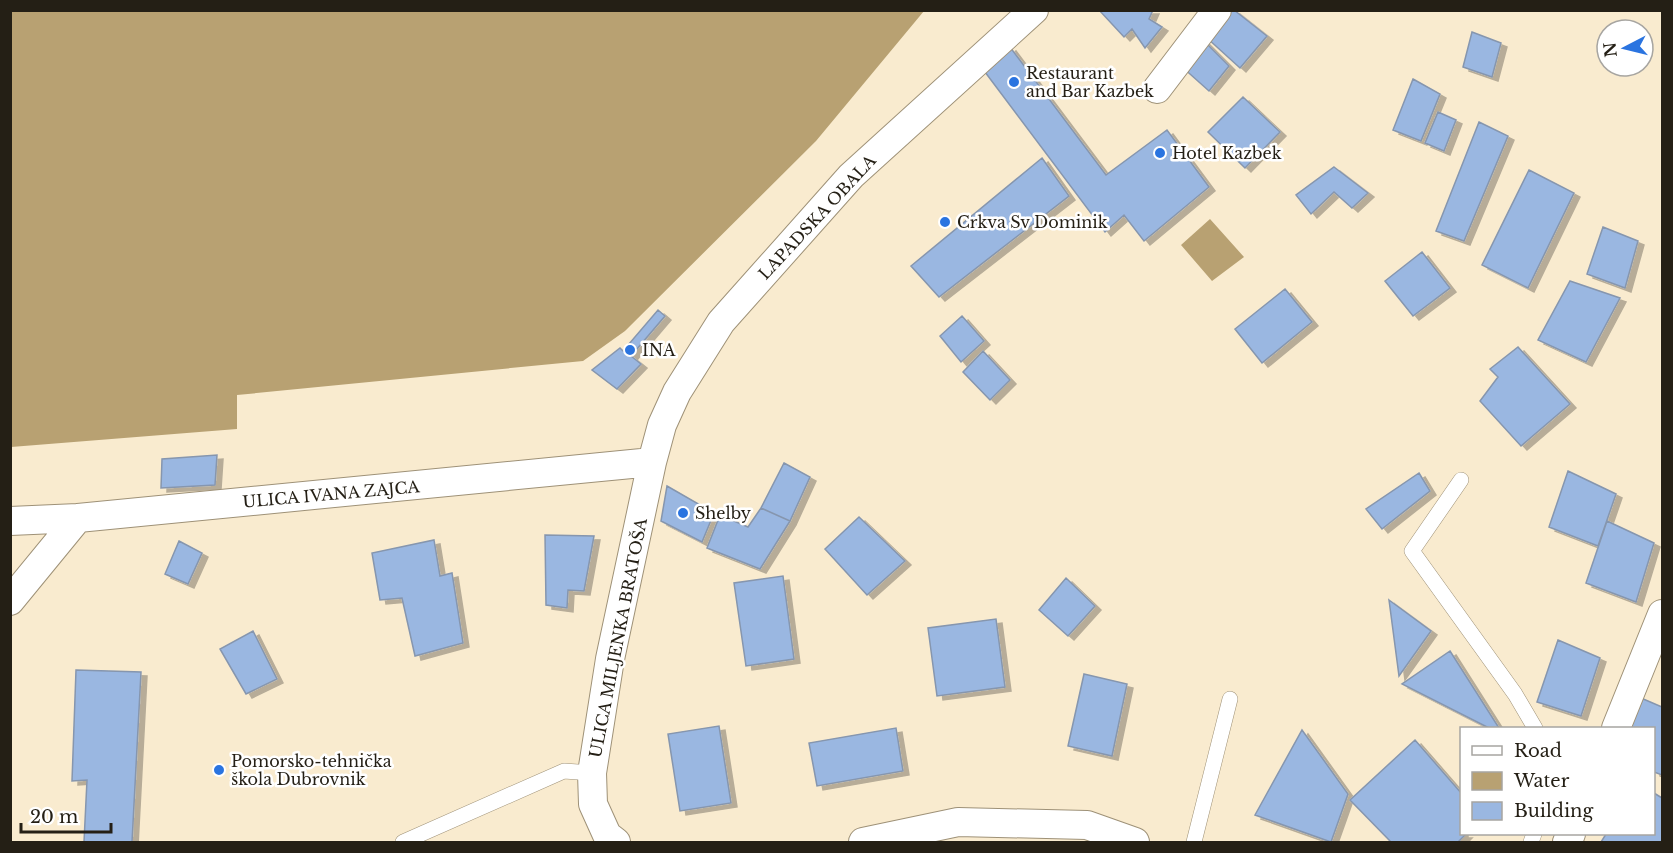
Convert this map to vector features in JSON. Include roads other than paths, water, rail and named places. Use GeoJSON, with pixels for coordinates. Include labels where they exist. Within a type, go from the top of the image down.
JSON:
{"type":"FeatureCollection","features":[{"type":"Feature","properties":{"kind":"street","name":"LAPADSKA OBALA"},"geometry":{"type":"LineString","coordinates":[[652,462],[663,425],[677,392],[721,322],[851,176],[1034,10]]}},
{"type":"Feature","properties":{"kind":"street"},"geometry":{"type":"LineString","coordinates":[[1157,89],[1217,10]]}},
{"type":"Feature","properties":{"kind":"street","name":"ULICA IVANA ZAJCA"},"geometry":{"type":"LineString","coordinates":[[10,521],[78,518],[652,462]]}},
{"type":"Feature","properties":{"kind":"street","name":"ULICA MILJENKA BRATOŠA"},"geometry":{"type":"LineString","coordinates":[[616,843],[607,835],[593,804],[592,773],[610,659],[652,462]]}},
{"type":"Feature","properties":{"kind":"street"},"geometry":{"type":"LineString","coordinates":[[10,601],[78,518]]}},
{"type":"Feature","properties":{"kind":"street"},"geometry":{"type":"LineString","coordinates":[[1617,727],[1662,614]]}},
{"type":"Feature","properties":{"kind":"street"},"geometry":{"type":"LineString","coordinates":[[863,843],[958,822],[1087,825],[1135,843]]}},
{"type":"Feature","properties":{"kind":"lane"},"geometry":{"type":"LineString","coordinates":[[1461,480],[1412,551],[1515,694],[1534,727]]}},
{"type":"Feature","properties":{"kind":"lane"},"geometry":{"type":"LineString","coordinates":[[1194,843],[1230,699]]}},
{"type":"Feature","properties":{"kind":"lane"},"geometry":{"type":"LineString","coordinates":[[403,843],[564,771],[592,773]]}},
{"type":"Feature","properties":{"kind":"water"},"geometry":{"type":"Polygon","coordinates":[[[11,10],[924,11],[816,141],[625,331],[583,361],[237,395],[237,429],[11,447],[11,10]]]}},
{"type":"Feature","properties":{"kind":"water"},"geometry":{"type":"Polygon","coordinates":[[[1210,219],[1244,257],[1212,281],[1181,245],[1210,219]]]}},
{"type":"Feature","properties":{"kind":"place","name":"Restaurant and Bar Kazbek"},"geometry":{"type":"Point","coordinates":[1014,82]}},
{"type":"Feature","properties":{"kind":"place","name":"Hotel Kazbek"},"geometry":{"type":"Point","coordinates":[1160,153]}},
{"type":"Feature","properties":{"kind":"place","name":"Crkva Sv Dominik"},"geometry":{"type":"Point","coordinates":[945,222]}},
{"type":"Feature","properties":{"kind":"place","name":"INA"},"geometry":{"type":"Point","coordinates":[630,350]}},
{"type":"Feature","properties":{"kind":"place","name":"Shelby"},"geometry":{"type":"Point","coordinates":[683,513]}},
{"type":"Feature","properties":{"kind":"place","name":"Pomorsko-tehnička škola Dubrovnik"},"geometry":{"type":"Point","coordinates":[219,770]}}]}
